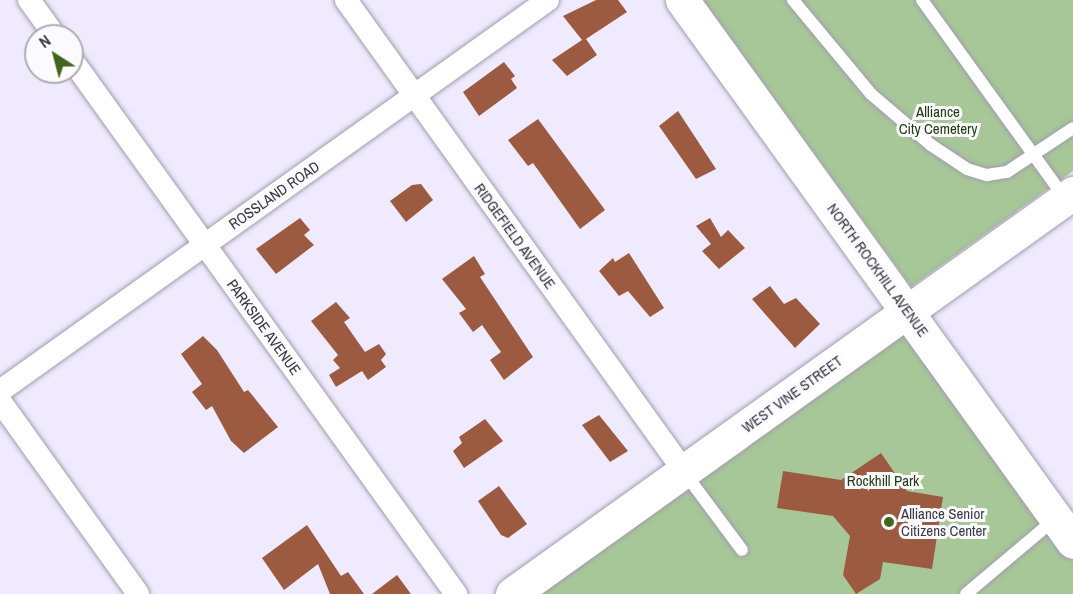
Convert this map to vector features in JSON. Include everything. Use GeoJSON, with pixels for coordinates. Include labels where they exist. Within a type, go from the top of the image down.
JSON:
{"type":"FeatureCollection","features":[{"type":"Feature","properties":{"kind":"street"},"geometry":{"type":"LineString","coordinates":[[29,0],[46,24]]}},
{"type":"Feature","properties":{"kind":"street","name":"RIDGEFIELD AVENUE"},"geometry":{"type":"LineString","coordinates":[[346,0],[684,471]]}},
{"type":"Feature","properties":{"kind":"street","name":"ROSSLAND ROAD"},"geometry":{"type":"LineString","coordinates":[[0,391],[548,0]]}},
{"type":"Feature","properties":{"kind":"street","name":"NORTH ROCKHILL AVENUE"},"geometry":{"type":"LineString","coordinates":[[682,0],[909,311],[1065,530]]}},
{"type":"Feature","properties":{"kind":"street","name":"PARKSIDE AVENUE"},"geometry":{"type":"LineString","coordinates":[[84,77],[456,594]]}},
{"type":"Feature","properties":{"kind":"street","name":"WEST VINE STREET"},"geometry":{"type":"LineString","coordinates":[[512,594],[1069,196]]}},
{"type":"Feature","properties":{"kind":"street"},"geometry":{"type":"LineString","coordinates":[[0,401],[138,594]]}},
{"type":"Feature","properties":{"kind":"lane"},"geometry":{"type":"LineString","coordinates":[[794,0],[871,94],[957,164],[977,173],[997,175],[1034,156],[1073,128]]}},
{"type":"Feature","properties":{"kind":"lane"},"geometry":{"type":"LineString","coordinates":[[922,0],[1034,156],[1069,196]]}},
{"type":"Feature","properties":{"kind":"lane"},"geometry":{"type":"LineString","coordinates":[[684,471],[742,550]]}},
{"type":"Feature","properties":{"kind":"lane"},"geometry":{"type":"LineString","coordinates":[[966,594],[1065,530]]}},
{"type":"Feature","properties":{"kind":"green space","name":"Alliance City Cemetery"},"geometry":{"type":"Polygon","coordinates":[[[703,0],[1073,0],[1073,171],[911,287],[703,0]]]}},
{"type":"Feature","properties":{"kind":"green space","name":"Rockhill Park"},"geometry":{"type":"Polygon","coordinates":[[[910,324],[1073,551],[1073,594],[531,594],[910,324]]]}},
{"type":"Feature","properties":{"kind":"building"},"geometry":{"type":"Polygon","coordinates":[[[596,0],[618,0],[627,12],[586,39],[597,55],[567,76],[552,60],[582,40],[563,16],[596,0]]]}},
{"type":"Feature","properties":{"kind":"building"},"geometry":{"type":"Polygon","coordinates":[[[504,62],[515,76],[511,79],[517,88],[479,116],[463,92],[504,62]]]}},
{"type":"Feature","properties":{"kind":"building"},"geometry":{"type":"Polygon","coordinates":[[[678,111],[716,169],[696,179],[659,126],[678,111]]]}},
{"type":"Feature","properties":{"kind":"building"},"geometry":{"type":"Polygon","coordinates":[[[538,119],[605,210],[580,229],[533,163],[528,166],[508,140],[538,119]]]}},
{"type":"Feature","properties":{"kind":"building"},"geometry":{"type":"Polygon","coordinates":[[[421,184],[433,200],[406,222],[390,201],[412,185],[421,184]]]}},
{"type":"Feature","properties":{"kind":"building"},"geometry":{"type":"Polygon","coordinates":[[[300,218],[310,230],[304,235],[314,245],[276,274],[256,249],[300,218]]]}},
{"type":"Feature","properties":{"kind":"building"},"geometry":{"type":"Polygon","coordinates":[[[710,218],[721,237],[728,230],[745,248],[719,269],[702,251],[711,244],[696,226],[710,218]]]}},
{"type":"Feature","properties":{"kind":"building"},"geometry":{"type":"Polygon","coordinates":[[[629,253],[664,308],[650,317],[628,291],[619,296],[599,271],[613,258],[615,262],[629,253]]]}},
{"type":"Feature","properties":{"kind":"building"},"geometry":{"type":"Polygon","coordinates":[[[474,256],[485,274],[480,277],[533,357],[504,380],[490,360],[501,352],[482,325],[473,332],[459,313],[466,309],[442,279],[474,256]]]}},
{"type":"Feature","properties":{"kind":"building"},"geometry":{"type":"Polygon","coordinates":[[[770,286],[784,304],[796,298],[820,324],[795,348],[752,299],[770,286]]]}},
{"type":"Feature","properties":{"kind":"building"},"geometry":{"type":"Polygon","coordinates":[[[336,302],[350,318],[344,322],[365,352],[379,344],[386,354],[381,360],[386,367],[368,380],[362,371],[336,387],[329,375],[340,368],[333,360],[338,355],[311,321],[336,302]]]}},
{"type":"Feature","properties":{"kind":"building"},"geometry":{"type":"Polygon","coordinates":[[[203,336],[217,350],[244,392],[248,390],[278,427],[244,453],[231,441],[212,406],[206,410],[192,392],[202,384],[181,354],[203,336]]]}},
{"type":"Feature","properties":{"kind":"building"},"geometry":{"type":"Polygon","coordinates":[[[599,415],[628,451],[610,462],[582,425],[599,415]]]}},
{"type":"Feature","properties":{"kind":"building"},"geometry":{"type":"Polygon","coordinates":[[[485,419],[503,441],[464,468],[453,451],[462,443],[459,437],[485,419]]]}},
{"type":"Feature","properties":{"kind":"building","name":"Alliance Senior Citizens Center"},"geometry":{"type":"Polygon","coordinates":[[[881,453],[907,491],[943,497],[932,569],[883,562],[880,579],[856,594],[843,575],[850,536],[833,516],[777,508],[783,471],[841,480],[881,453]]]}},
{"type":"Feature","properties":{"kind":"building"},"geometry":{"type":"Polygon","coordinates":[[[499,486],[527,524],[508,538],[501,535],[478,501],[499,486]]]}},
{"type":"Feature","properties":{"kind":"building"},"geometry":{"type":"Polygon","coordinates":[[[307,525],[341,576],[348,572],[364,594],[330,594],[318,564],[284,590],[262,558],[307,525]]]}},
{"type":"Feature","properties":{"kind":"building"},"geometry":{"type":"Polygon","coordinates":[[[397,575],[411,594],[372,594],[397,575]]]}},
{"type":"Feature","properties":{"kind":"place","name":"Alliance Senior Citizens Center"},"geometry":{"type":"Point","coordinates":[889,522]}}]}
